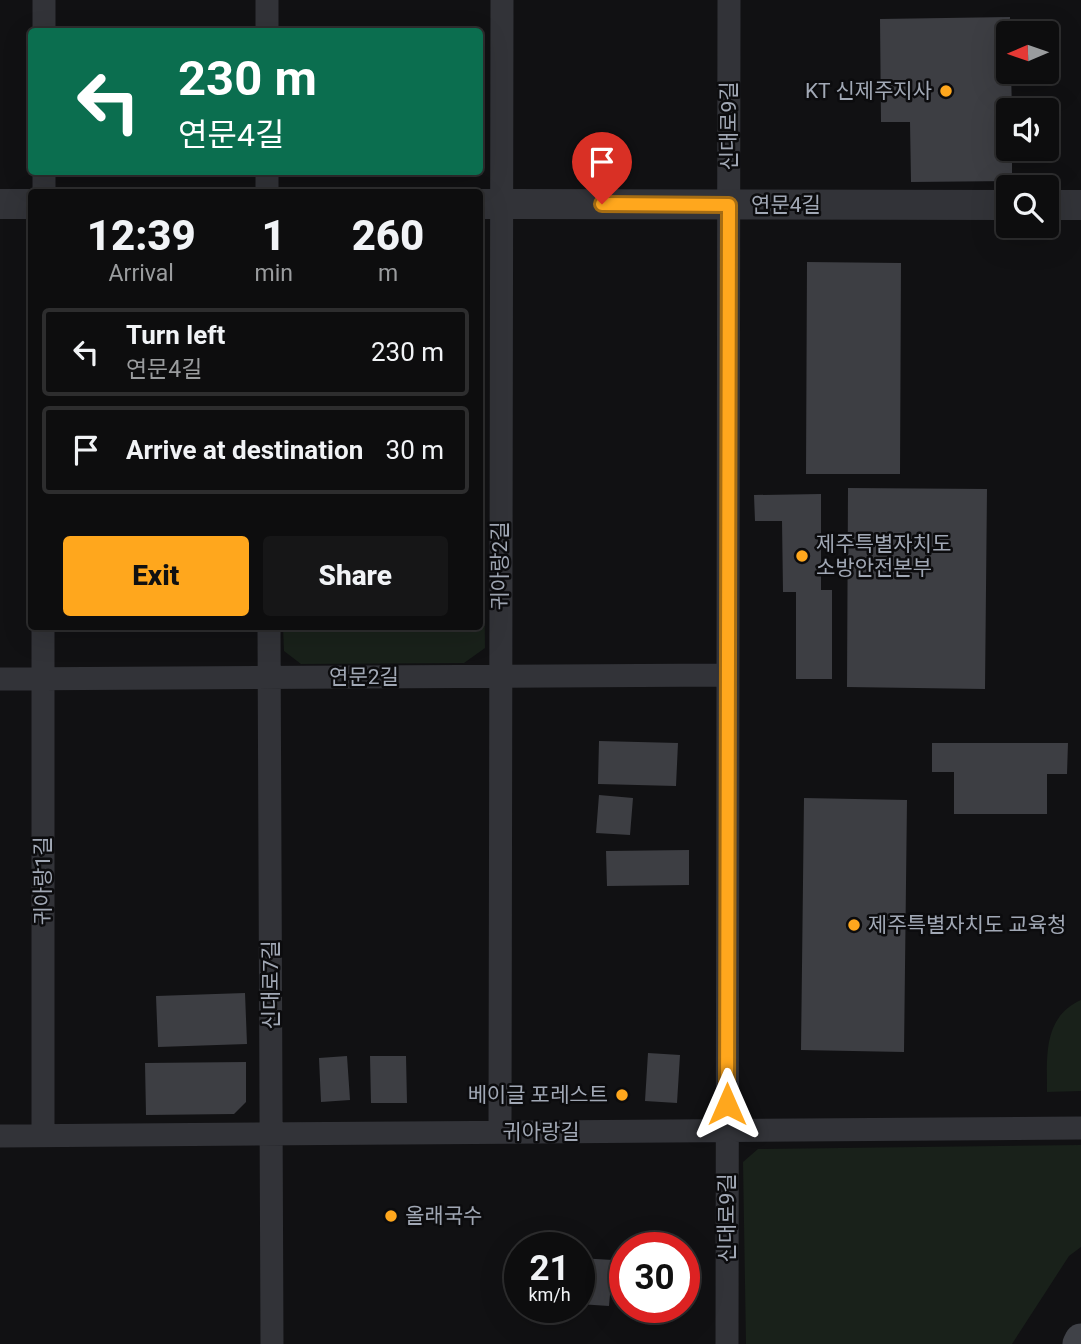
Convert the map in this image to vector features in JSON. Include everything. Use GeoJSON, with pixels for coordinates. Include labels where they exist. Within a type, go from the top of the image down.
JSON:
{"type":"FeatureCollection","features":[{"type":"Feature","properties":{"kind":"street"},"geometry":{"type":"LineString","coordinates":[[44,0],[44,28]]}},
{"type":"Feature","properties":{"kind":"street"},"geometry":{"type":"LineString","coordinates":[[267,0],[267,28]]}},
{"type":"Feature","properties":{"kind":"street","name":"귀아랑2길"},"geometry":{"type":"LineString","coordinates":[[500,1132],[500,676],[490,204],[502,0]]}},
{"type":"Feature","properties":{"kind":"street","name":"신대로9길"},"geometry":{"type":"LineString","coordinates":[[727,1344],[729,0]]}},
{"type":"Feature","properties":{"kind":"street"},"geometry":{"type":"LineString","coordinates":[[0,204],[28,204]]}},
{"type":"Feature","properties":{"kind":"street","name":"연문4길"},"geometry":{"type":"LineString","coordinates":[[490,204],[996,205]]}},
{"type":"Feature","properties":{"kind":"street"},"geometry":{"type":"LineString","coordinates":[[1059,205],[1081,205]]}},
{"type":"Feature","properties":{"kind":"street","name":"귀아랑1길"},"geometry":{"type":"LineString","coordinates":[[43,1135],[44,630]]}},
{"type":"Feature","properties":{"kind":"street","name":"신대로7길"},"geometry":{"type":"LineString","coordinates":[[269,630],[272,1344]]}},
{"type":"Feature","properties":{"kind":"street","name":"연문2길"},"geometry":{"type":"LineString","coordinates":[[0,679],[728,675]]}},
{"type":"Feature","properties":{"kind":"street","name":"귀아랑길"},"geometry":{"type":"LineString","coordinates":[[0,1136],[1081,1128]]}},
{"type":"Feature","properties":{"kind":"shaded area"},"geometry":{"type":"Polygon","coordinates":[[[483,563],[485,648],[464,663],[301,664],[284,651],[283,630],[483,630],[483,563]]]}},
{"type":"Feature","properties":{"kind":"shaded area"},"geometry":{"type":"Polygon","coordinates":[[[1081,1000],[1081,1091],[1047,1092],[1048,1052],[1054,1027],[1069,1007],[1081,1000]]]}},
{"type":"Feature","properties":{"kind":"shaded area"},"geometry":{"type":"Polygon","coordinates":[[[1081,1145],[1081,1247],[1069,1256],[1012,1344],[746,1344],[743,1162],[758,1149],[1081,1145]]]}},
{"type":"Feature","properties":{"kind":"building","name":"KT 신제주지사"},"geometry":{"type":"Polygon","coordinates":[[[1010,17],[1010,21],[996,21],[996,84],[1011,84],[1012,98],[996,98],[996,161],[1012,161],[1012,175],[996,175],[996,181],[911,182],[910,122],[881,122],[880,19],[1010,17]]]}},
{"type":"Feature","properties":{"kind":"building"},"geometry":{"type":"Polygon","coordinates":[[[807,262],[901,263],[900,474],[806,474],[807,262]]]}},
{"type":"Feature","properties":{"kind":"building"},"geometry":{"type":"Polygon","coordinates":[[[848,488],[987,489],[985,689],[847,687],[848,488]]]}},
{"type":"Feature","properties":{"kind":"building","name":"제주특별자치도 소방안전본부"},"geometry":{"type":"Polygon","coordinates":[[[821,494],[821,590],[832,590],[832,679],[796,679],[796,592],[783,592],[782,521],[755,521],[754,495],[821,494]]]}},
{"type":"Feature","properties":{"kind":"building"},"geometry":{"type":"Polygon","coordinates":[[[599,741],[678,743],[676,786],[598,784],[599,741]]]}},
{"type":"Feature","properties":{"kind":"building"},"geometry":{"type":"Polygon","coordinates":[[[932,743],[1068,743],[1067,774],[1047,774],[1047,814],[954,814],[954,772],[932,772],[932,743]]]}},
{"type":"Feature","properties":{"kind":"building"},"geometry":{"type":"Polygon","coordinates":[[[599,795],[633,798],[630,835],[596,833],[599,795]]]}},
{"type":"Feature","properties":{"kind":"building","name":"제주특별자치도 교육청"},"geometry":{"type":"Polygon","coordinates":[[[804,798],[907,800],[904,1052],[801,1050],[804,798]]]}},
{"type":"Feature","properties":{"kind":"building"},"geometry":{"type":"Polygon","coordinates":[[[689,850],[689,885],[607,886],[606,851],[689,850]]]}},
{"type":"Feature","properties":{"kind":"building"},"geometry":{"type":"Polygon","coordinates":[[[245,993],[247,1044],[158,1047],[156,996],[245,993]]]}},
{"type":"Feature","properties":{"kind":"building"},"geometry":{"type":"Polygon","coordinates":[[[648,1053],[680,1055],[677,1103],[645,1101],[648,1053]]]}},
{"type":"Feature","properties":{"kind":"building"},"geometry":{"type":"Polygon","coordinates":[[[347,1056],[350,1100],[321,1102],[319,1058],[347,1056]]]}},
{"type":"Feature","properties":{"kind":"building"},"geometry":{"type":"Polygon","coordinates":[[[370,1056],[406,1056],[407,1103],[371,1103],[370,1056]]]}},
{"type":"Feature","properties":{"kind":"building"},"geometry":{"type":"Polygon","coordinates":[[[246,1062],[246,1102],[234,1114],[146,1115],[145,1063],[246,1062]]]}},
{"type":"Feature","properties":{"kind":"building"},"geometry":{"type":"Polygon","coordinates":[[[595,1259],[609,1260],[609,1306],[595,1305],[595,1259]]]}},
{"type":"Feature","properties":{"kind":"place","name":"KT 신제주지사"},"geometry":{"type":"Point","coordinates":[946,91]}},
{"type":"Feature","properties":{"kind":"place","name":"제주특별자치도 소방안전본부"},"geometry":{"type":"Point","coordinates":[802,556]}},
{"type":"Feature","properties":{"kind":"place","name":"제주특별자치도 교육청"},"geometry":{"type":"Point","coordinates":[854,925]}},
{"type":"Feature","properties":{"kind":"place","name":"베이글 포레스트"},"geometry":{"type":"Point","coordinates":[622,1095]}},
{"type":"Feature","properties":{"kind":"place","name":"올래국수"},"geometry":{"type":"Point","coordinates":[391,1216]}},
{"type":"Feature","properties":{"kind":"route"},"geometry":{"type":"LineString","coordinates":[[602,204],[729,205],[727,1104]]}}]}
